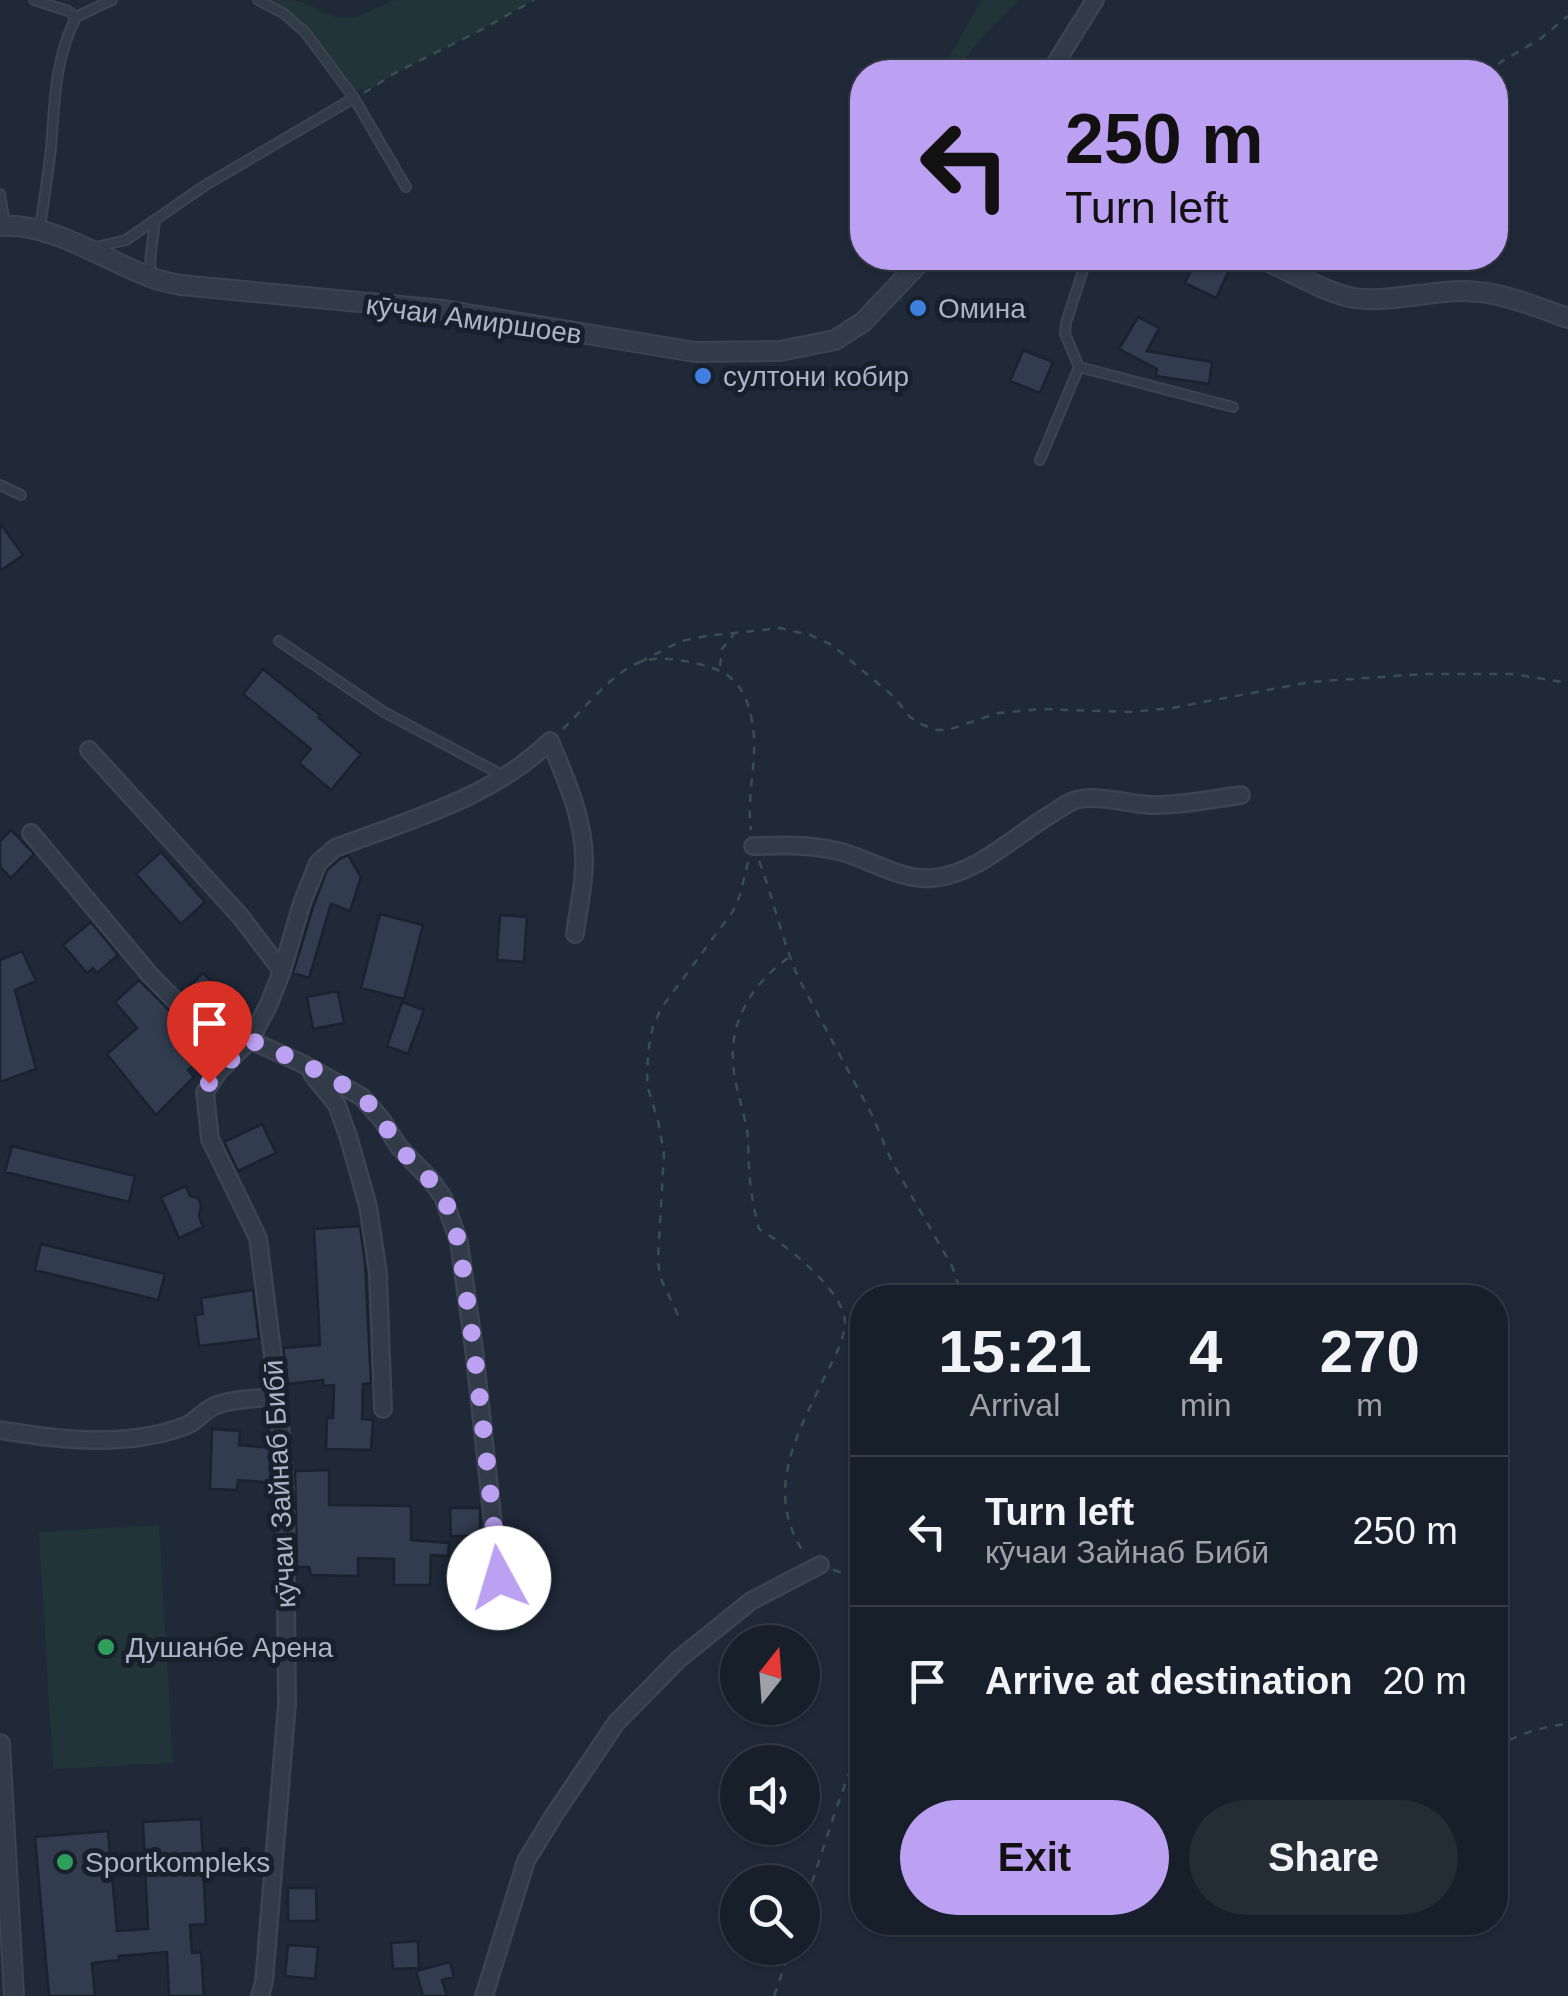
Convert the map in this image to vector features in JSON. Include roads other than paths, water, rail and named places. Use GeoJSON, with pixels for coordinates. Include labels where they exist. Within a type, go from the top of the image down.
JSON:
{"type":"FeatureCollection","features":[{"type":"Feature","properties":{"kind":"street"},"geometry":{"type":"LineString","coordinates":[[1058,60],[1095,0]]}},
{"type":"Feature","properties":{"kind":"street","name":"кӯчаи Амиршоев"},"geometry":{"type":"LineString","coordinates":[[3,226],[39,230],[152,278],[209,289],[443,310],[695,352],[780,351],[834,340],[863,322],[913,270]]}},
{"type":"Feature","properties":{"kind":"street"},"geometry":{"type":"LineString","coordinates":[[1287,270],[1358,298],[1486,293],[1568,318]]}},
{"type":"Feature","properties":{"kind":"street"},"geometry":{"type":"LineString","coordinates":[[499,1578],[474,1348],[452,1216],[430,1179],[362,1097],[250,1040],[269,1004],[302,903],[324,856],[506,777],[550,742],[572,793],[583,842],[575,934]]}},
{"type":"Feature","properties":{"kind":"street"},"geometry":{"type":"LineString","coordinates":[[89,750],[240,916],[282,971]]}},
{"type":"Feature","properties":{"kind":"street"},"geometry":{"type":"LineString","coordinates":[[753,846],[807,846],[842,852],[906,875],[939,878],[984,859],[1074,801],[1184,804],[1241,794]]}},
{"type":"Feature","properties":{"kind":"street"},"geometry":{"type":"LineString","coordinates":[[31,833],[150,975],[211,1037],[235,1053]]}},
{"type":"Feature","properties":{"kind":"street","name":"кӯчаи Зайнаб Бибӣ"},"geometry":{"type":"LineString","coordinates":[[250,1040],[205,1092],[210,1138],[258,1238],[278,1396],[285,1491],[286,1704],[260,1996]]}},
{"type":"Feature","properties":{"kind":"street"},"geometry":{"type":"LineString","coordinates":[[303,1064],[336,1105],[368,1206],[378,1273],[383,1409]]}},
{"type":"Feature","properties":{"kind":"street"},"geometry":{"type":"LineString","coordinates":[[0,1430],[46,1438],[133,1439],[188,1426],[220,1403],[278,1396]]}},
{"type":"Feature","properties":{"kind":"street"},"geometry":{"type":"LineString","coordinates":[[484,1996],[526,1861],[616,1723],[679,1658],[751,1601],[820,1565]]}},
{"type":"Feature","properties":{"kind":"street"},"geometry":{"type":"LineString","coordinates":[[0,1744],[14,1996]]}},
{"type":"Feature","properties":{"kind":"lane"},"geometry":{"type":"LineString","coordinates":[[34,0],[76,16]]}},
{"type":"Feature","properties":{"kind":"lane"},"geometry":{"type":"LineString","coordinates":[[88,12],[89,0]]}},
{"type":"Feature","properties":{"kind":"lane"},"geometry":{"type":"LineString","coordinates":[[39,230],[58,64],[67,35],[76,16],[112,0]]}},
{"type":"Feature","properties":{"kind":"lane"},"geometry":{"type":"LineString","coordinates":[[258,0],[283,13],[306,32],[354,98],[406,186]]}},
{"type":"Feature","properties":{"kind":"lane"},"geometry":{"type":"LineString","coordinates":[[88,248],[126,240],[204,186],[354,98]]}},
{"type":"Feature","properties":{"kind":"lane"},"geometry":{"type":"LineString","coordinates":[[0,194],[3,226]]}},
{"type":"Feature","properties":{"kind":"lane"},"geometry":{"type":"LineString","coordinates":[[152,278],[149,261],[155,220]]}},
{"type":"Feature","properties":{"kind":"lane"},"geometry":{"type":"LineString","coordinates":[[1040,460],[1080,368],[1065,334],[1083,270]]}},
{"type":"Feature","properties":{"kind":"lane"},"geometry":{"type":"LineString","coordinates":[[1080,368],[1233,408]]}},
{"type":"Feature","properties":{"kind":"lane"},"geometry":{"type":"LineString","coordinates":[[0,484],[21,496]]}},
{"type":"Feature","properties":{"kind":"lane"},"geometry":{"type":"LineString","coordinates":[[279,641],[384,712],[506,777]]}},
{"type":"Feature","properties":{"kind":"place","name":"Омина"},"geometry":{"type":"Point","coordinates":[918,308]}},
{"type":"Feature","properties":{"kind":"place","name":"султони кобир"},"geometry":{"type":"Point","coordinates":[703,376]}},
{"type":"Feature","properties":{"kind":"place","name":"Душанбе Арена"},"geometry":{"type":"Point","coordinates":[106,1647]}},
{"type":"Feature","properties":{"kind":"place","name":"Sportkompleks"},"geometry":{"type":"Point","coordinates":[65,1862]}}]}
